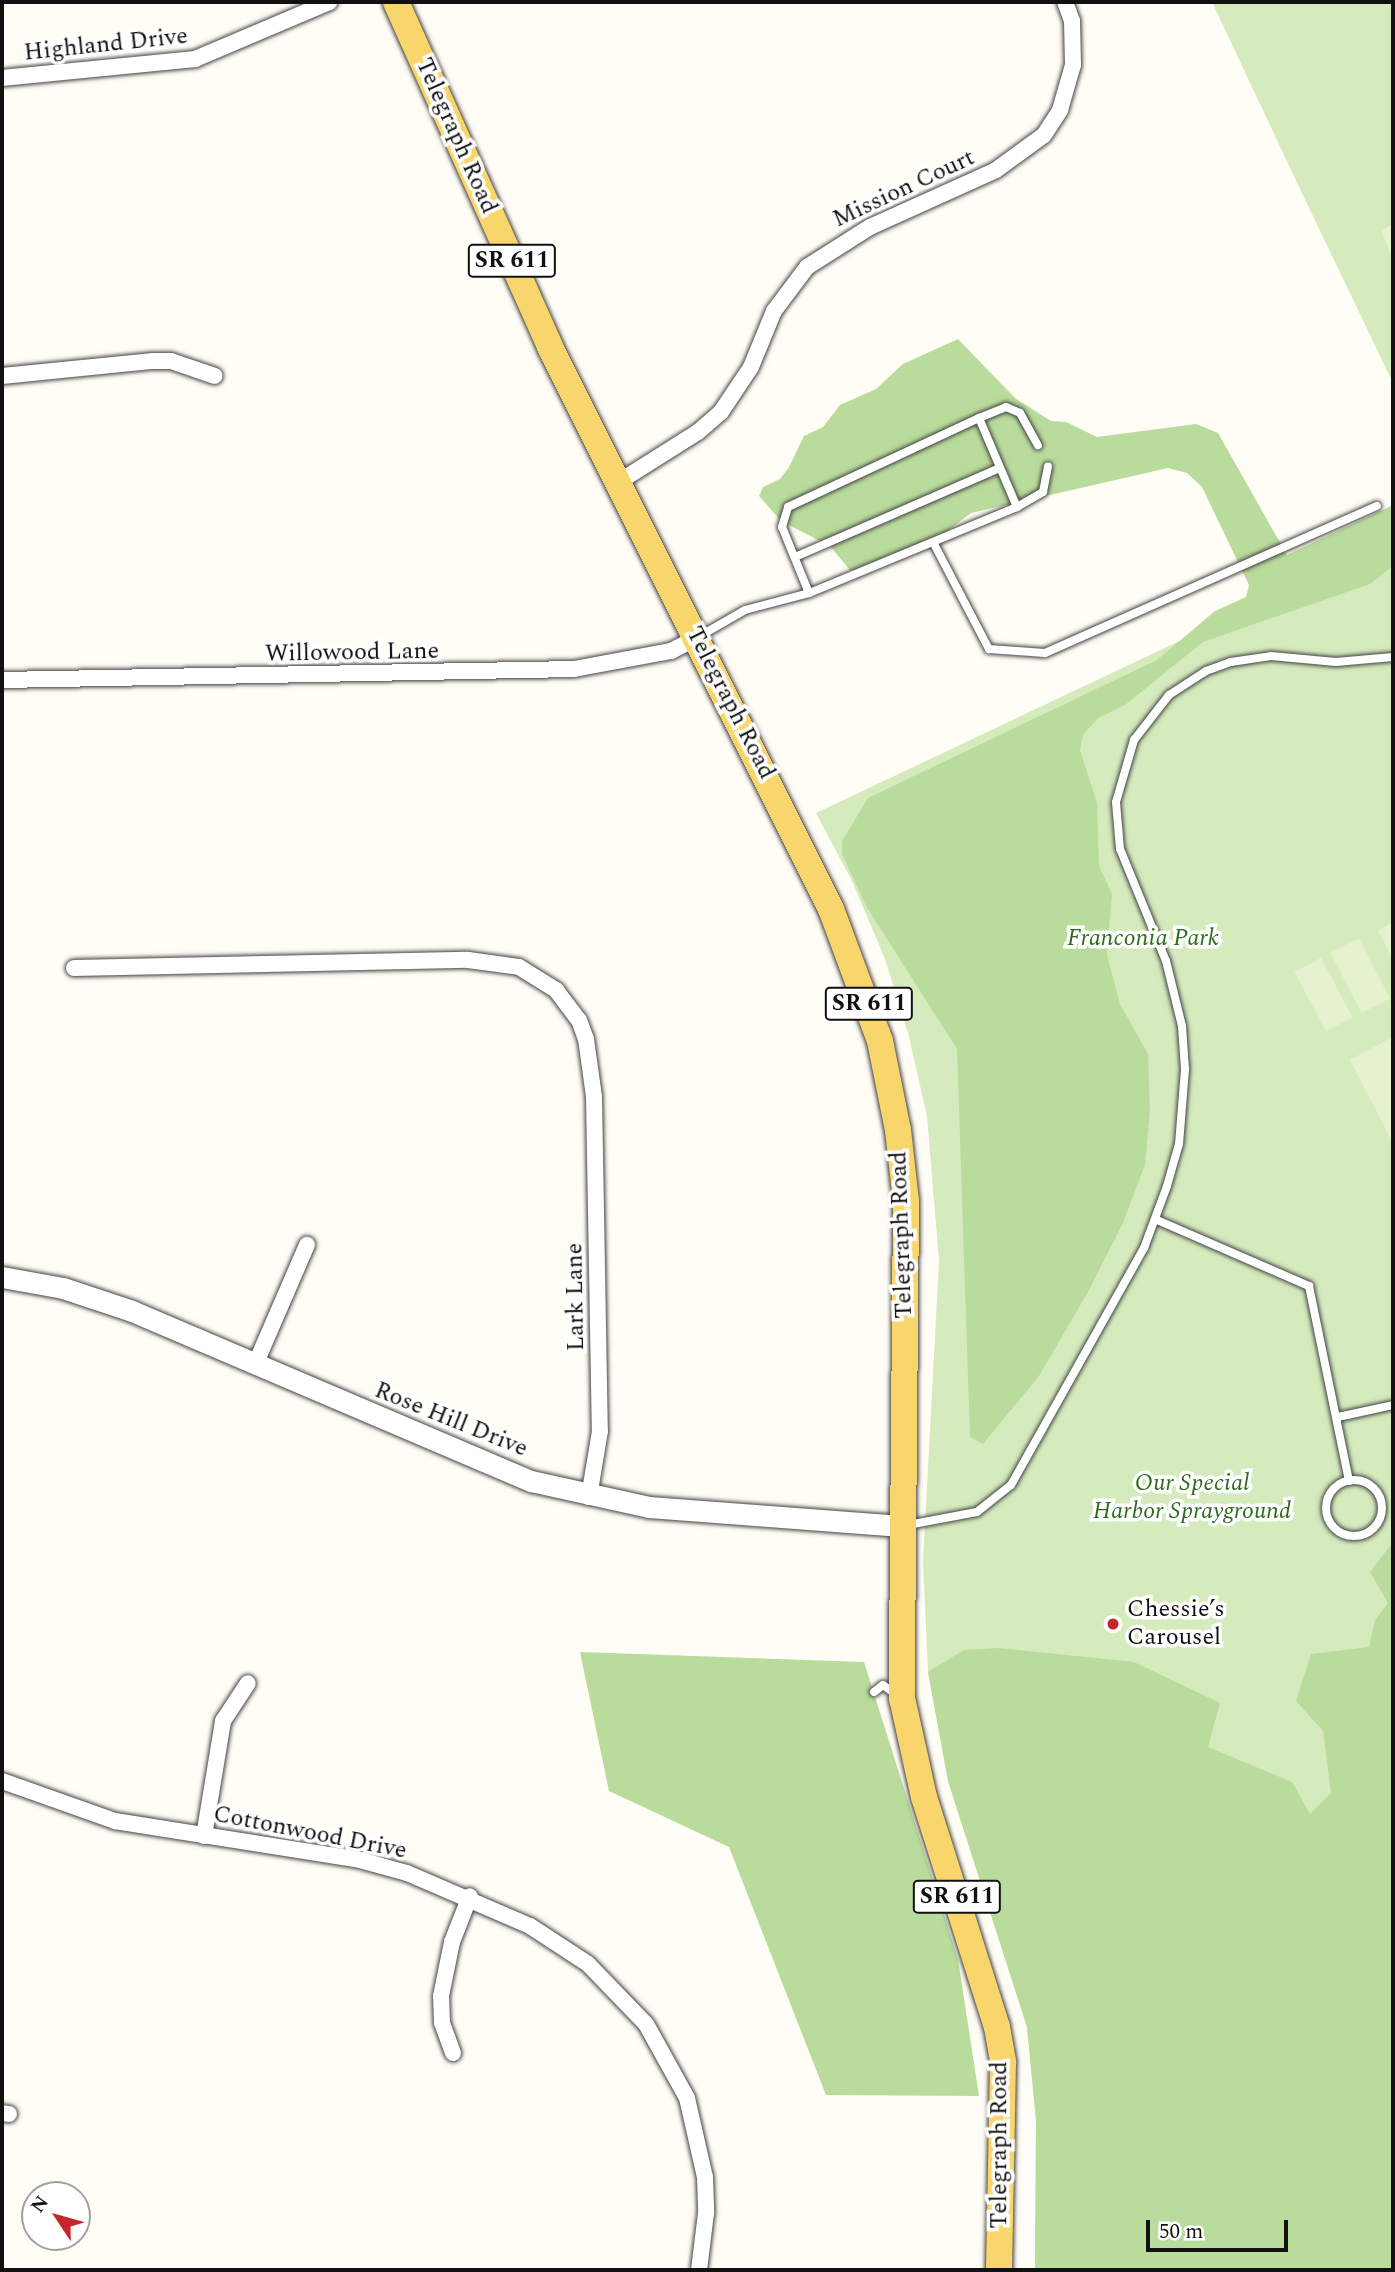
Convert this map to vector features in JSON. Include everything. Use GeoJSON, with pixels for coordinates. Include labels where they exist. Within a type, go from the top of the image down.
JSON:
{"type":"FeatureCollection","features":[{"type":"Feature","properties":{"kind":"main road","name":"Telegraph Road"},"geometry":{"type":"LineString","coordinates":[[396,2],[550,347],[831,909],[880,1041],[898,1130],[906,1201],[901,1526],[902,1698],[924,1797],[997,2027],[1003,2063],[999,2270]]}},
{"type":"Feature","properties":{"kind":"street","name":"Highland Drive"},"geometry":{"type":"LineString","coordinates":[[2,79],[183,62],[224,49],[329,2]]}},
{"type":"Feature","properties":{"kind":"street","name":"Mission Court"},"geometry":{"type":"LineString","coordinates":[[617,483],[678,446],[721,412],[751,367],[774,310],[807,267],[870,227],[996,170],[1044,135],[1060,110],[1073,65],[1072,21],[1065,2]]}},
{"type":"Feature","properties":{"kind":"street"},"geometry":{"type":"LineString","coordinates":[[2,376],[162,361],[215,376]]}},
{"type":"Feature","properties":{"kind":"street","name":"Willowood Lane"},"geometry":{"type":"LineString","coordinates":[[2,680],[574,669],[671,651],[697,638]]}},
{"type":"Feature","properties":{"kind":"street","name":"Lark Lane"},"geometry":{"type":"LineString","coordinates":[[74,968],[500,962],[538,977],[569,1004],[586,1039],[594,1097],[600,1431],[589,1497]]}},
{"type":"Feature","properties":{"kind":"street"},"geometry":{"type":"LineString","coordinates":[[256,1365],[307,1245]]}},
{"type":"Feature","properties":{"kind":"street","name":"Rose Hill Drive"},"geometry":{"type":"LineString","coordinates":[[2,1277],[99,1299],[492,1467],[589,1497],[693,1512],[901,1526]]}},
{"type":"Feature","properties":{"kind":"street"},"geometry":{"type":"LineString","coordinates":[[204,1836],[223,1721],[248,1683]]}},
{"type":"Feature","properties":{"kind":"street","name":"Cottonwood Drive"},"geometry":{"type":"LineString","coordinates":[[2,1781],[115,1821],[360,1860],[470,1896],[530,1926],[588,1964],[618,1990],[669,2060],[694,2123],[705,2177],[706,2213],[699,2270]]}},
{"type":"Feature","properties":{"kind":"street"},"geometry":{"type":"LineString","coordinates":[[453,2053],[442,2023],[441,1996],[452,1942],[470,1896]]}},
{"type":"Feature","properties":{"kind":"lane"},"geometry":{"type":"LineString","coordinates":[[809,593],[782,527],[788,507],[1006,407],[1020,413],[1038,446]]}},
{"type":"Feature","properties":{"kind":"lane"},"geometry":{"type":"LineString","coordinates":[[979,418],[1017,507]]}},
{"type":"Feature","properties":{"kind":"lane"},"geometry":{"type":"LineString","coordinates":[[697,638],[745,610],[809,593],[1017,507],[1044,492],[1048,466]]}},
{"type":"Feature","properties":{"kind":"lane"},"geometry":{"type":"LineString","coordinates":[[795,557],[1000,468]]}},
{"type":"Feature","properties":{"kind":"lane"},"geometry":{"type":"LineString","coordinates":[[933,542],[989,649],[1045,653],[1377,506]]}},
{"type":"Feature","properties":{"kind":"lane"},"geometry":{"type":"LineString","coordinates":[[901,1526],[977,1512],[1011,1485],[1157,1220],[1179,1144],[1185,1069],[1182,1026],[1166,961],[1120,849],[1116,802],[1129,752],[1149,718],[1170,695],[1206,671],[1231,662],[1271,656],[1336,662],[1393,657]]}},
{"type":"Feature","properties":{"kind":"lane"},"geometry":{"type":"LineString","coordinates":[[1157,1220],[1309,1286],[1349,1480]]}},
{"type":"Feature","properties":{"kind":"lane"},"geometry":{"type":"LineString","coordinates":[[1338,1417],[1393,1405]]}},
{"type":"Feature","properties":{"kind":"lane"},"geometry":{"type":"LineString","coordinates":[[1349,1480],[1369,1484],[1381,1500],[1379,1521],[1364,1535],[1354,1536],[1335,1529],[1326,1511],[1331,1492],[1349,1480]]}},
{"type":"Feature","properties":{"kind":"lane"},"geometry":{"type":"LineString","coordinates":[[874,1692],[883,1685],[902,1698]]}},
{"type":"Feature","properties":{"kind":"green space"},"geometry":{"type":"Polygon","coordinates":[[[1212,2],[1393,2],[1393,383],[1300,189],[1212,2]]]}},
{"type":"Feature","properties":{"kind":"green space"},"geometry":{"type":"Polygon","coordinates":[[[1393,225],[1393,259],[1381,230],[1393,225]]]}},
{"type":"Feature","properties":{"kind":"green space"},"geometry":{"type":"Polygon","coordinates":[[[958,339],[1015,398],[1051,421],[1066,422],[1097,437],[1196,424],[1218,433],[1287,555],[1393,505],[1393,566],[1370,584],[1203,642],[1125,705],[1098,718],[1083,735],[1080,750],[1097,803],[1099,866],[1112,894],[1107,955],[1120,1004],[1148,1054],[1150,1111],[1145,1165],[1123,1223],[1088,1292],[1039,1376],[983,1444],[970,1437],[957,1049],[866,906],[842,854],[842,841],[868,798],[1157,660],[1215,611],[1246,597],[1249,585],[1202,487],[1187,473],[1168,468],[971,513],[931,543],[869,573],[850,570],[830,546],[781,521],[759,496],[763,487],[780,479],[789,467],[804,436],[823,427],[840,405],[876,389],[903,364],[958,339]]]}},
{"type":"Feature","properties":{"kind":"green space","name":"Franconia Park"},"geometry":{"type":"Polygon","coordinates":[[[1393,540],[1393,2270],[1035,2270],[1036,2120],[1027,2027],[948,1781],[928,1672],[923,1562],[939,1261],[927,1116],[908,1033],[885,959],[852,881],[816,813],[1393,540]]]}},
{"type":"Feature","properties":{"kind":"green space"},"geometry":{"type":"Polygon","coordinates":[[[1393,922],[1393,960],[1378,930],[1393,922]]]}},
{"type":"Feature","properties":{"kind":"green space"},"geometry":{"type":"Polygon","coordinates":[[[1359,938],[1390,999],[1361,1013],[1330,953],[1359,938]]]}},
{"type":"Feature","properties":{"kind":"green space"},"geometry":{"type":"Polygon","coordinates":[[[1321,958],[1352,1017],[1326,1031],[1295,972],[1321,958]]]}},
{"type":"Feature","properties":{"kind":"green space"},"geometry":{"type":"Polygon","coordinates":[[[1393,1037],[1393,1143],[1350,1060],[1393,1037]]]}},
{"type":"Feature","properties":{"kind":"green space"},"geometry":{"type":"Polygon","coordinates":[[[1393,1542],[1393,2270],[1035,2270],[1036,2120],[1027,2027],[948,1781],[928,1672],[964,1650],[998,1648],[1134,1662],[1220,1703],[1208,1747],[1292,1782],[1310,1814],[1331,1793],[1323,1731],[1296,1701],[1311,1654],[1369,1647],[1375,1620],[1388,1603],[1370,1572],[1393,1542]]]}},
{"type":"Feature","properties":{"kind":"green space"},"geometry":{"type":"Polygon","coordinates":[[[580,1652],[864,1662],[958,1959],[979,2096],[826,2095],[729,1847],[609,1791],[580,1652]]]}},
{"type":"Feature","properties":{"kind":"place","name":"Chessie’s Carousel"},"geometry":{"type":"Point","coordinates":[1113,1624]}},
{"type":"Feature","properties":{"kind":"park label","name":"Our Special Harbor Sprayground"},"geometry":{"type":"Point","coordinates":[1192,1498]}}]}
